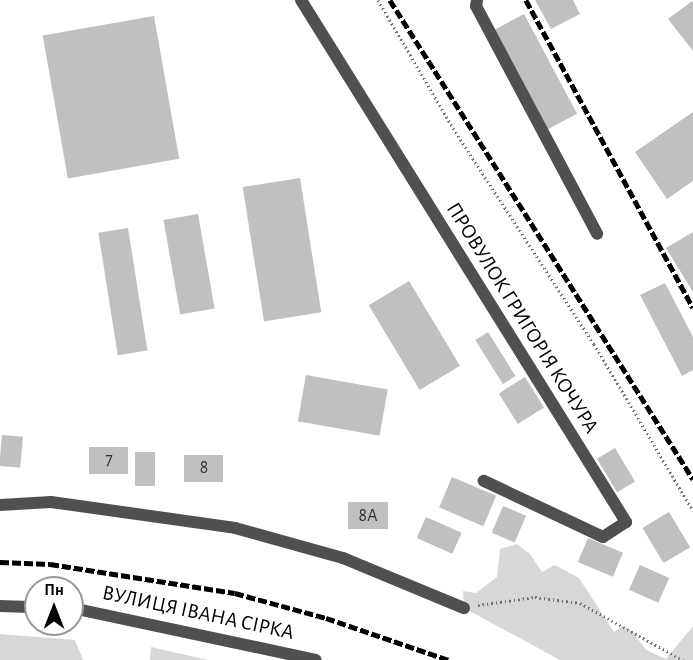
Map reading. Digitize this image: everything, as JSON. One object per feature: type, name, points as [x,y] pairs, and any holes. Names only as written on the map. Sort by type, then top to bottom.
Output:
[{"type":"street","name":"ПРОВУЛОК ГРИГОРІЯ КОЧУРА","points":[[301,0],[626,522],[603,537],[484,481]]},
{"type":"street","points":[[477,0],[476,6],[597,234]]},
{"type":"street","points":[[0,505],[51,502],[234,528],[343,558],[464,608]]},
{"type":"street","points":[[0,606],[24,607]]},
{"type":"street","name":"ВУЛИЦЯ ІВАНА СІРКА","points":[[84,610],[291,651],[316,660]]},
{"type":"path","points":[[378,0],[453,128],[594,344],[693,511]]},
{"type":"path","points":[[464,608],[535,597],[580,603],[683,660]]},
{"type":"shaded area","points":[[517,544],[530,554],[542,572],[555,565],[579,578],[614,632],[623,626],[632,631],[646,650],[666,659],[693,626],[693,660],[560,660],[464,608],[463,591],[476,593],[497,577],[500,549]]},
{"type":"shaded area","points":[[0,634],[75,640],[83,660],[0,660]]},
{"type":"shaded area","points":[[151,647],[208,660],[150,660]]},
{"type":"building","points":[[535,0],[573,0],[580,14],[551,29]]},
{"type":"building","points":[[692,1],[693,3],[693,51],[668,19]]},
{"type":"building","points":[[524,14],[577,114],[548,129],[495,29]]},
{"type":"building","points":[[154,16],[179,159],[68,178],[43,36]]},
{"type":"building","points":[[693,112],[693,181],[667,199],[635,152]]},
{"type":"building","points":[[300,178],[321,312],[264,321],[243,187]]},
{"type":"building","points":[[198,214],[215,309],[180,315],[164,220]]},
{"type":"building","points":[[128,228],[147,350],[118,355],[98,233]]},
{"type":"building","points":[[693,232],[693,292],[666,248]]},
{"type":"building","points":[[409,281],[460,366],[420,390],[369,305]]},
{"type":"building","points":[[665,283],[693,337],[693,370],[682,376],[640,295]]},
{"type":"building","points":[[488,332],[516,376],[503,384],[475,340]]},
{"type":"building","points":[[306,375],[388,389],[380,436],[298,421]]},
{"type":"building","points":[[525,377],[544,408],[518,424],[499,393]]},
{"type":"building","points":[[2,435],[23,437],[20,468],[0,466]]},
{"type":"building","points":[[89,447],[128,447],[128,474],[89,474]]},
{"type":"building","points":[[615,448],[635,481],[617,492],[597,459]]},
{"type":"building","points":[[135,452],[155,452],[155,486],[135,486]]},
{"type":"building","points":[[184,455],[223,455],[223,482],[184,482]]},
{"type":"building","points":[[452,477],[496,496],[483,526],[439,507]]},
{"type":"building","points":[[348,502],[388,502],[388,529],[348,529]]},
{"type":"building","points":[[503,506],[526,516],[515,542],[492,533]]},
{"type":"building","points":[[669,512],[690,547],[664,563],[642,528]]},
{"type":"building","points":[[426,517],[462,533],[452,554],[417,538]]},
{"type":"building","points":[[588,538],[623,553],[613,577],[578,562]]},
{"type":"building","points":[[640,565],[669,578],[658,603],[629,590]]},
{"type":"railway","points":[[390,0],[693,479]]},
{"type":"railway","points":[[526,0],[693,308]]},
{"type":"railway","points":[[0,562],[50,564],[235,593],[326,618],[449,660]]}]
